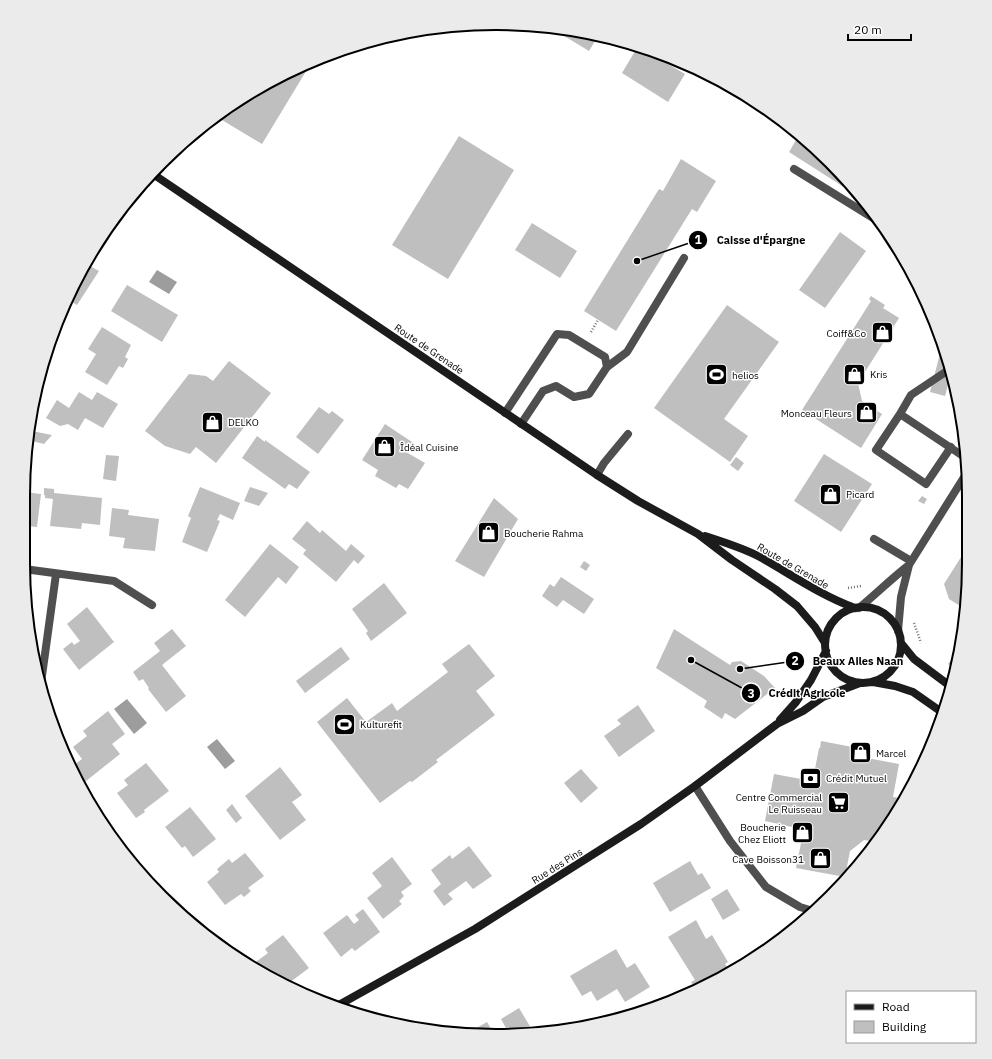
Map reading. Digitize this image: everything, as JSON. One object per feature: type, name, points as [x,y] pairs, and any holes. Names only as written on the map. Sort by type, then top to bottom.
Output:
[{"type":"main road","name":"Route de Grenade","points":[[157,177],[597,475],[638,501],[698,534],[797,606],[815,627],[825,647]]},
{"type":"main road","name":"Route de Grenade","points":[[698,534],[742,549],[759,557],[835,601],[857,608]]},
{"type":"main road","points":[[872,682],[888,674],[893,668],[898,660],[901,643],[898,632],[892,621],[882,613],[875,609],[857,608],[844,613],[834,621],[828,631],[825,647],[832,667],[844,678],[860,683],[872,682],[895,686],[913,692],[938,710]]},
{"type":"main road","points":[[901,643],[914,659],[946,683]]},
{"type":"main road","name":"Rue des Pins","points":[[777,724],[796,702],[811,680],[825,647]]},
{"type":"main road","name":"Rue des Pins","points":[[343,1003],[475,929],[641,824],[695,786],[777,724],[803,711],[823,697],[860,683]]},
{"type":"street","points":[[794,169],[868,215]]},
{"type":"street","points":[[521,424],[543,391],[556,386],[574,397],[589,394],[607,367],[627,352],[684,258]]},
{"type":"street","points":[[505,413],[557,334],[569,335],[605,358],[607,367]]},
{"type":"street","points":[[945,372],[911,395],[876,450],[926,484],[950,447]]},
{"type":"street","points":[[900,414],[960,454]]},
{"type":"street","points":[[597,475],[604,463],[628,434]]},
{"type":"street","points":[[898,632],[901,597],[910,563],[962,481]]},
{"type":"street","points":[[874,539],[910,563]]},
{"type":"street","points":[[857,608],[884,587],[890,579],[910,563]]},
{"type":"street","points":[[30,570],[114,581],[152,605]]},
{"type":"street","points":[[43,670],[56,574]]},
{"type":"street","points":[[796,702],[803,711]]},
{"type":"street","points":[[695,786],[730,841],[766,887],[800,907],[807,909]]},
{"type":"path","points":[[913,619],[922,645]]},
{"type":"shaded area","points":[[157,270],[177,282],[169,294],[149,282]]},
{"type":"shaded area","points":[[127,699],[147,723],[134,734],[114,709]]},
{"type":"shaded area","points":[[217,739],[235,761],[225,769],[207,747]]},
{"type":"building","points":[[562,35],[595,41],[589,51]]},
{"type":"building","points":[[635,52],[664,61],[685,74],[668,102],[622,73]]},
{"type":"building","points":[[307,70],[262,144],[221,120],[263,92]]},
{"type":"building","points":[[459,136],[514,170],[448,279],[392,245]]},
{"type":"building","points":[[796,140],[826,166],[845,188],[789,152]]},
{"type":"building","points":[[681,159],[716,181],[697,212],[692,209],[616,331],[584,311],[659,189],[663,191]]},
{"type":"building","points":[[532,223],[577,251],[560,278],[515,250]]},
{"type":"building","points":[[840,232],[866,251],[825,308],[799,290]]},
{"type":"building","points":[[90,266],[99,271],[77,305],[72,302]]},
{"type":"building","points":[[127,285],[178,315],[162,342],[111,311]]},
{"type":"building","points":[[871,296],[885,305],[883,308],[899,318],[858,383],[862,401],[882,414],[861,448],[802,410],[871,301],[869,299]]},
{"type":"building","name":"helios","points":[[727,305],[779,342],[724,419],[748,436],[730,462],[654,408]]},
{"type":"building","points":[[102,327],[131,345],[125,357],[128,359],[123,368],[119,366],[107,385],[85,372],[96,354],[88,349]]},
{"type":"building","points":[[940,355],[948,384],[945,396],[930,392]]},
{"type":"building","points":[[229,361],[271,393],[216,463],[196,447],[190,454],[165,446],[145,431],[189,374],[206,376],[213,381]]},
{"type":"building","points":[[79,392],[92,400],[97,392],[118,404],[103,428],[85,418],[78,430],[68,424],[60,426],[46,418],[57,400],[69,408]]},
{"type":"building","points":[[319,407],[329,414],[332,411],[344,420],[318,454],[296,437]]},
{"type":"building","points":[[385,424],[412,442],[406,452],[425,463],[408,489],[399,484],[396,488],[375,476],[378,470],[362,460]]},
{"type":"building","points":[[35,432],[52,435],[44,444],[33,441]]},
{"type":"building","points":[[257,436],[310,472],[297,489],[289,484],[285,489],[242,458]]},
{"type":"building","name":"Picard","points":[[824,454],[872,484],[841,532],[794,501]]},
{"type":"building","points":[[106,455],[119,456],[116,481],[103,479]]},
{"type":"building","points":[[736,457],[744,463],[738,471],[730,465]]},
{"type":"building","points":[[200,487],[240,503],[233,520],[220,514],[217,520],[220,521],[207,552],[182,542],[191,518],[188,516]]},
{"type":"building","points":[[250,487],[268,493],[259,506],[244,501]]},
{"type":"building","points":[[44,488],[54,489],[54,493],[102,498],[100,525],[82,523],[81,529],[50,526],[53,499],[45,498]]},
{"type":"building","points":[[30,493],[41,494],[37,527],[30,526]]},
{"type":"building","points":[[922,496],[927,499],[924,504],[918,501]]},
{"type":"building","name":"Boucherie Rahma","points":[[494,498],[518,519],[484,577],[455,561]]},
{"type":"building","points":[[112,508],[129,510],[128,515],[159,519],[155,551],[123,548],[125,538],[109,536]]},
{"type":"building","points":[[307,521],[320,533],[322,530],[346,551],[351,544],[365,556],[358,564],[354,560],[336,582],[303,554],[306,550],[292,539]]},
{"type":"building","points":[[270,544],[299,567],[286,584],[278,577],[245,617],[225,600]]},
{"type":"building","points":[[962,556],[960,606],[949,599],[944,584]]},
{"type":"building","points":[[584,561],[590,565],[586,571],[580,567]]},
{"type":"building","points":[[561,577],[594,599],[584,614],[563,600],[557,607],[542,596],[550,584],[554,587]]},
{"type":"building","points":[[384,583],[407,613],[371,641],[366,633],[368,631],[352,609]]},
{"type":"building","points":[[87,607],[114,642],[79,670],[63,649],[72,642],[74,645],[80,641],[67,624]]},
{"type":"building","points":[[172,629],[186,646],[162,665],[186,696],[166,712],[148,689],[149,688],[143,679],[139,681],[133,672],[160,651],[154,643]]},
{"type":"building","points":[[674,629],[730,665],[732,662],[741,661],[764,676],[775,688],[735,719],[725,713],[722,719],[704,707],[707,701],[656,668]]},
{"type":"building","points":[[469,644],[495,676],[476,691],[495,715],[436,760],[438,762],[412,782],[410,781],[380,803],[317,722],[347,698],[366,722],[392,703],[397,711],[448,672],[442,664]]},
{"type":"building","points":[[341,647],[350,659],[305,693],[296,681]]},
{"type":"building","points":[[638,705],[655,731],[619,757],[604,736],[621,724],[617,720]]},
{"type":"building","points":[[108,711],[125,734],[112,744],[120,754],[85,782],[76,764],[82,759],[73,747],[87,736],[83,731]]},
{"type":"building","name":"Centre Commercial Le Ruisseau","points":[[821,741],[868,750],[867,758],[899,764],[893,797],[899,798],[870,841],[864,840],[850,851],[846,869],[841,876],[796,868],[801,843],[792,827],[765,821],[774,774],[801,779],[815,769]]},
{"type":"building","points":[[146,763],[169,791],[136,818],[117,793],[128,785],[124,780]]},
{"type":"building","points":[[280,767],[302,795],[292,802],[306,820],[280,840],[245,796]]},
{"type":"building","points":[[581,769],[598,788],[581,803],[564,783]]},
{"type":"building","points":[[232,804],[242,818],[236,823],[226,810]]},
{"type":"building","points":[[190,807],[216,839],[193,857],[185,846],[182,848],[165,827]]},
{"type":"building","points":[[469,846],[492,876],[473,889],[466,881],[448,894],[453,899],[444,906],[433,891],[441,884],[431,870],[450,855],[452,859]]},
{"type":"building","points":[[245,853],[264,876],[248,888],[251,891],[244,897],[241,894],[225,905],[207,882],[219,872],[217,869],[229,859],[232,863]]},
{"type":"building","points":[[392,857],[412,884],[401,892],[404,896],[399,901],[402,904],[383,919],[367,898],[382,886],[372,873]]},
{"type":"building","points":[[690,861],[698,875],[702,873],[711,888],[670,912],[653,883]]},
{"type":"building","points":[[727,889],[740,910],[723,920],[711,899]]},
{"type":"building","points":[[363,909],[380,932],[355,951],[352,948],[341,957],[323,933],[347,915],[354,924],[359,920],[355,915]]},
{"type":"building","points":[[696,920],[706,939],[712,935],[728,962],[725,964],[728,968],[693,985],[691,982],[695,980],[668,937]]},
{"type":"building","points":[[283,935],[309,968],[291,981],[256,962],[268,953],[265,949]]},
{"type":"building","points":[[616,949],[627,968],[635,963],[650,987],[625,1002],[617,989],[597,1001],[591,991],[582,996],[570,976]]},
{"type":"building","points":[[519,1008],[531,1028],[506,1029],[501,1019]]},
{"type":"building","points":[[487,1022],[491,1029],[476,1028]]},
{"type":"place","name":"Caisse d'Épargne","points":[[637,261]]},
{"type":"place","name":"Coiff&Co","points":[[882,333]]},
{"type":"place","name":"Kris","points":[[854,374]]},
{"type":"place","name":"helios","points":[[717,375]]},
{"type":"place","name":"Monceau Fleurs","points":[[867,413]]},
{"type":"place","name":"DELKO","points":[[212,422]]},
{"type":"place","name":"Îdéal Cuisine","points":[[385,447]]},
{"type":"place","name":"Picard","points":[[830,494]]},
{"type":"place","name":"Boucherie Rahma","points":[[489,533]]},
{"type":"place","name":"Crédit Agricole","points":[[691,660]]},
{"type":"place","name":"Beaux Ailes Naan","points":[[740,669]]},
{"type":"place","name":"Kulturefit","points":[[344,724]]},
{"type":"place","name":"Marcel","points":[[861,753]]},
{"type":"place","name":"Crédit Mutuel","points":[[811,778]]},
{"type":"place","name":"Centre Commercial Le Ruisseau","points":[[838,803]]},
{"type":"place","name":"Boucherie Chez Eliott","points":[[802,833]]},
{"type":"place","name":"Cave Boisson31","points":[[820,859]]}]
